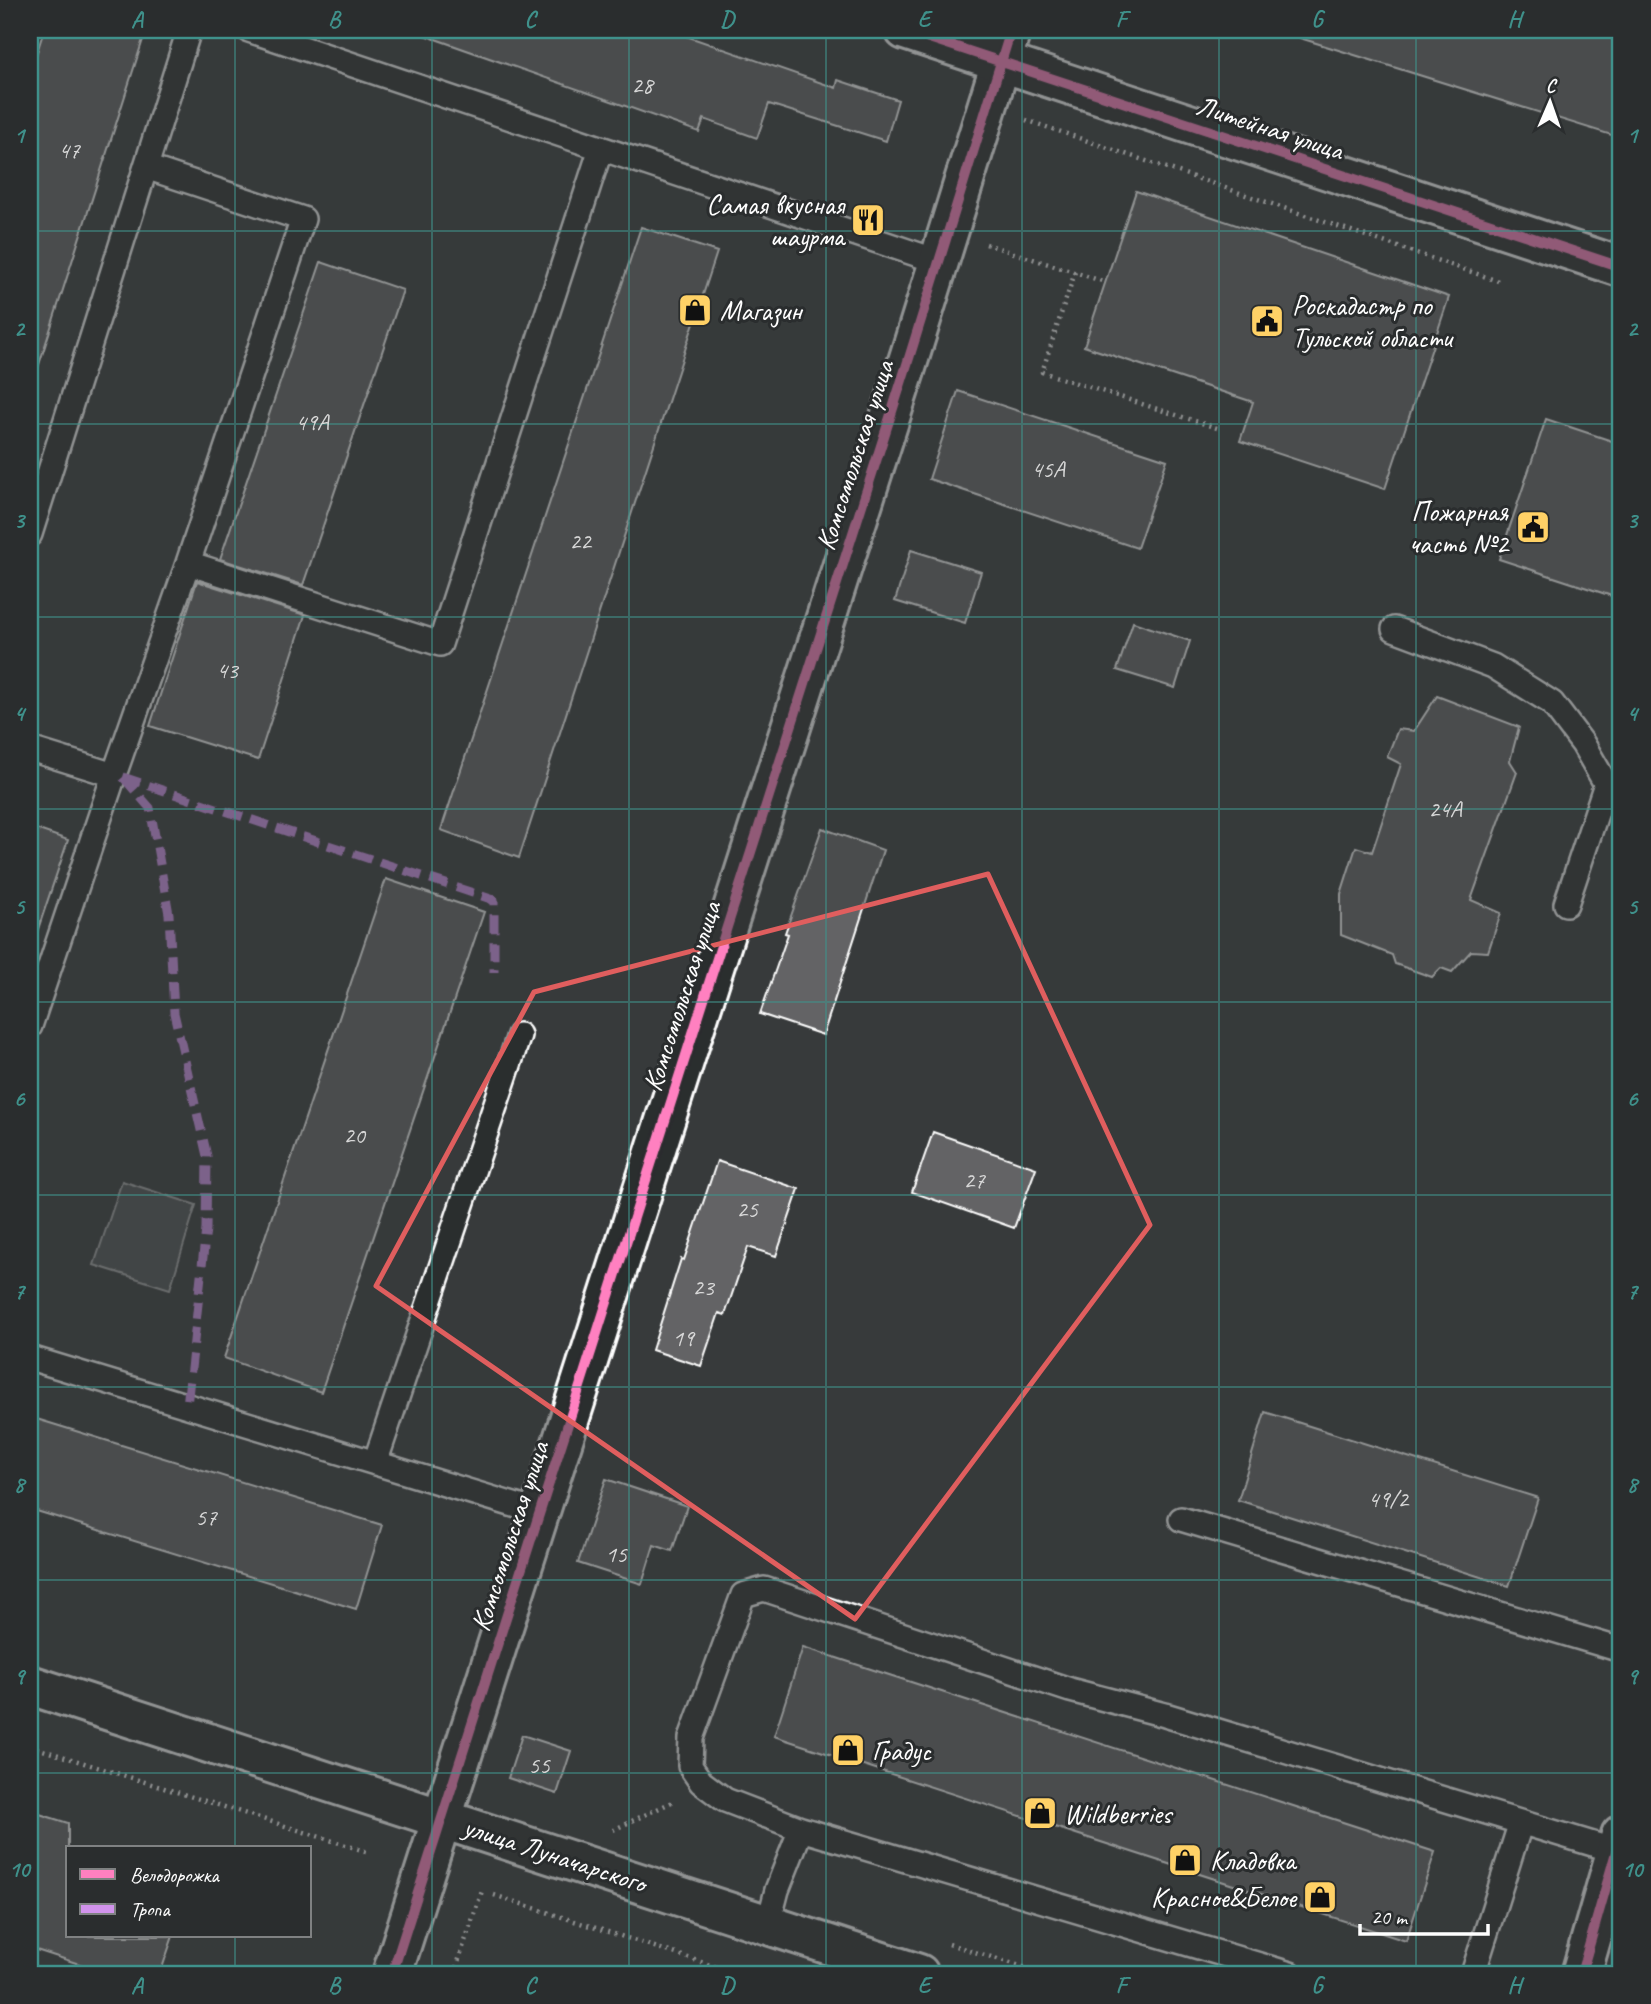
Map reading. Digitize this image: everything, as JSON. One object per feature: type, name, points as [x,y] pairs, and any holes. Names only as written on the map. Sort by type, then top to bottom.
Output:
[{"type":"street","name":"Литейная улица","points":[[905,30],[1005,46],[1621,267]]},
{"type":"street","name":"Комсомольская улица","points":[[392,1974],[910,355],[1005,46]]},
{"type":"street","name":"улица Луначарского","points":[[30,1685],[919,1974]]},
{"type":"street","points":[[1581,1974],[1619,1843]]},
{"type":"lane","points":[[30,534],[189,30]]},
{"type":"lane","points":[[249,30],[937,261]]},
{"type":"lane","points":[[188,563],[440,644],[601,148]]},
{"type":"lane","points":[[30,1026],[303,219],[146,167]]},
{"type":"lane","points":[[1394,629],[1493,666],[1552,703],[1583,744],[1606,784],[1566,904]]},
{"type":"lane","points":[[30,749],[114,775]]},
{"type":"lane","points":[[375,1464],[519,1035]]},
{"type":"lane","points":[[30,1357],[540,1513]]},
{"type":"lane","points":[[1181,1519],[1621,1650]]},
{"type":"lane","points":[[1290,1974],[801,1829],[725,1800],[701,1782],[690,1766],[691,1738],[743,1595],[764,1589],[1070,1690],[1165,1715],[1521,1822],[1619,1843]]},
{"type":"lane","points":[[1473,1974],[1521,1822]]},
{"type":"lane","points":[[768,1924],[776,1890],[801,1829]]},
{"type":"path","points":[[986,108],[1498,281]]},
{"type":"path","points":[[975,240],[1105,282]]},
{"type":"path","points":[[1075,272],[1042,372],[1217,428]]},
{"type":"path","points":[[30,1746],[368,1852]]},
{"type":"path","points":[[606,1833],[668,1805],[701,1782]]},
{"type":"path","points":[[454,1974],[482,1891]]},
{"type":"path","points":[[494,1895],[738,1974]]},
{"type":"highlighted area","points":[[988,874],[1150,1225],[855,1619],[376,1286],[534,992]]},
{"type":"shaded area","points":[[122,1181],[196,1205],[170,1289],[94,1265]]},
{"type":"building","points":[[44,30],[146,30],[37,371],[30,370],[30,74]]},
{"type":"building","points":[[425,30],[669,30],[836,88],[838,80],[898,100],[886,141],[769,104],[757,138],[704,119],[699,132],[424,35]]},
{"type":"building","points":[[1301,30],[1621,30],[1621,138],[1300,38]]},
{"type":"building","name":"Роскадастр по Тульской области","points":[[1136,191],[1449,297],[1385,489],[1240,441],[1253,402],[1084,346]]},
{"type":"building","points":[[641,227],[717,252],[519,858],[441,830]]},
{"type":"building","points":[[321,262],[403,290],[303,585],[220,559]]},
{"type":"building","points":[[958,391],[1167,460],[1137,548],[929,479]]},
{"type":"building","points":[[1546,419],[1621,444],[1621,599],[1499,559]]},
{"type":"building","points":[[911,550],[981,572],[965,623],[895,601]]},
{"type":"building","points":[[197,581],[305,615],[258,760],[150,726]]},
{"type":"building","points":[[1133,622],[1190,641],[1175,688],[1117,670]]},
{"type":"building","points":[[1437,696],[1519,727],[1510,761],[1517,772],[1471,900],[1501,913],[1488,952],[1471,951],[1452,972],[1441,968],[1432,977],[1395,964],[1392,955],[1341,935],[1341,894],[1356,847],[1372,852],[1401,764],[1387,757],[1398,729],[1414,731]]},
{"type":"building","points":[[30,827],[68,840],[36,935],[30,934]]},
{"type":"building","points":[[822,828],[883,850],[823,1035],[760,1014]]},
{"type":"building","points":[[386,879],[484,912],[321,1392],[224,1358]]},
{"type":"building","points":[[933,1132],[1036,1168],[1014,1228],[912,1192]]},
{"type":"building","points":[[717,1161],[799,1189],[776,1256],[748,1247],[725,1315],[719,1313],[701,1366],[652,1350],[681,1259],[684,1260]]},
{"type":"building","points":[[1265,1412],[1538,1498],[1509,1586],[1238,1500]]},
{"type":"building","points":[[30,1417],[382,1525],[356,1609],[30,1509]]},
{"type":"building","points":[[606,1479],[687,1506],[672,1551],[654,1545],[642,1584],[578,1563]]},
{"type":"building","points":[[803,1647],[1435,1852],[1406,1941],[774,1736]]},
{"type":"building","points":[[522,1735],[571,1751],[557,1794],[508,1778]]},
{"type":"building","points":[[30,1811],[68,1823],[66,1938],[172,1938],[160,1974],[110,1974],[30,1948]]},
{"type":"marked path","points":[[123,777],[150,808],[169,914],[174,1013],[207,1156],[206,1229],[187,1406]]},
{"type":"marked path","points":[[123,777],[494,900],[494,972]]},
{"type":"cycle path","points":[[905,30],[1621,267]]},
{"type":"cycle path","points":[[392,1974],[910,355],[1011,30]]},
{"type":"cycle path","points":[[1581,1974],[1621,1835]]},
{"type":"place","name":"Самая вкусная шаурма","points":[[868,220]]},
{"type":"place","name":"Магазин","points":[[695,310]]},
{"type":"place","name":"Роскадастр по Тульской области","points":[[1267,321]]},
{"type":"place","name":"Пожарная часть №2","points":[[1533,527]]},
{"type":"place","name":"Градус","points":[[848,1750]]},
{"type":"place","name":"Wildberries","points":[[1040,1813]]},
{"type":"place","name":"Кладовка","points":[[1185,1860]]},
{"type":"place","name":"Красное&Белое","points":[[1320,1897]]}]
